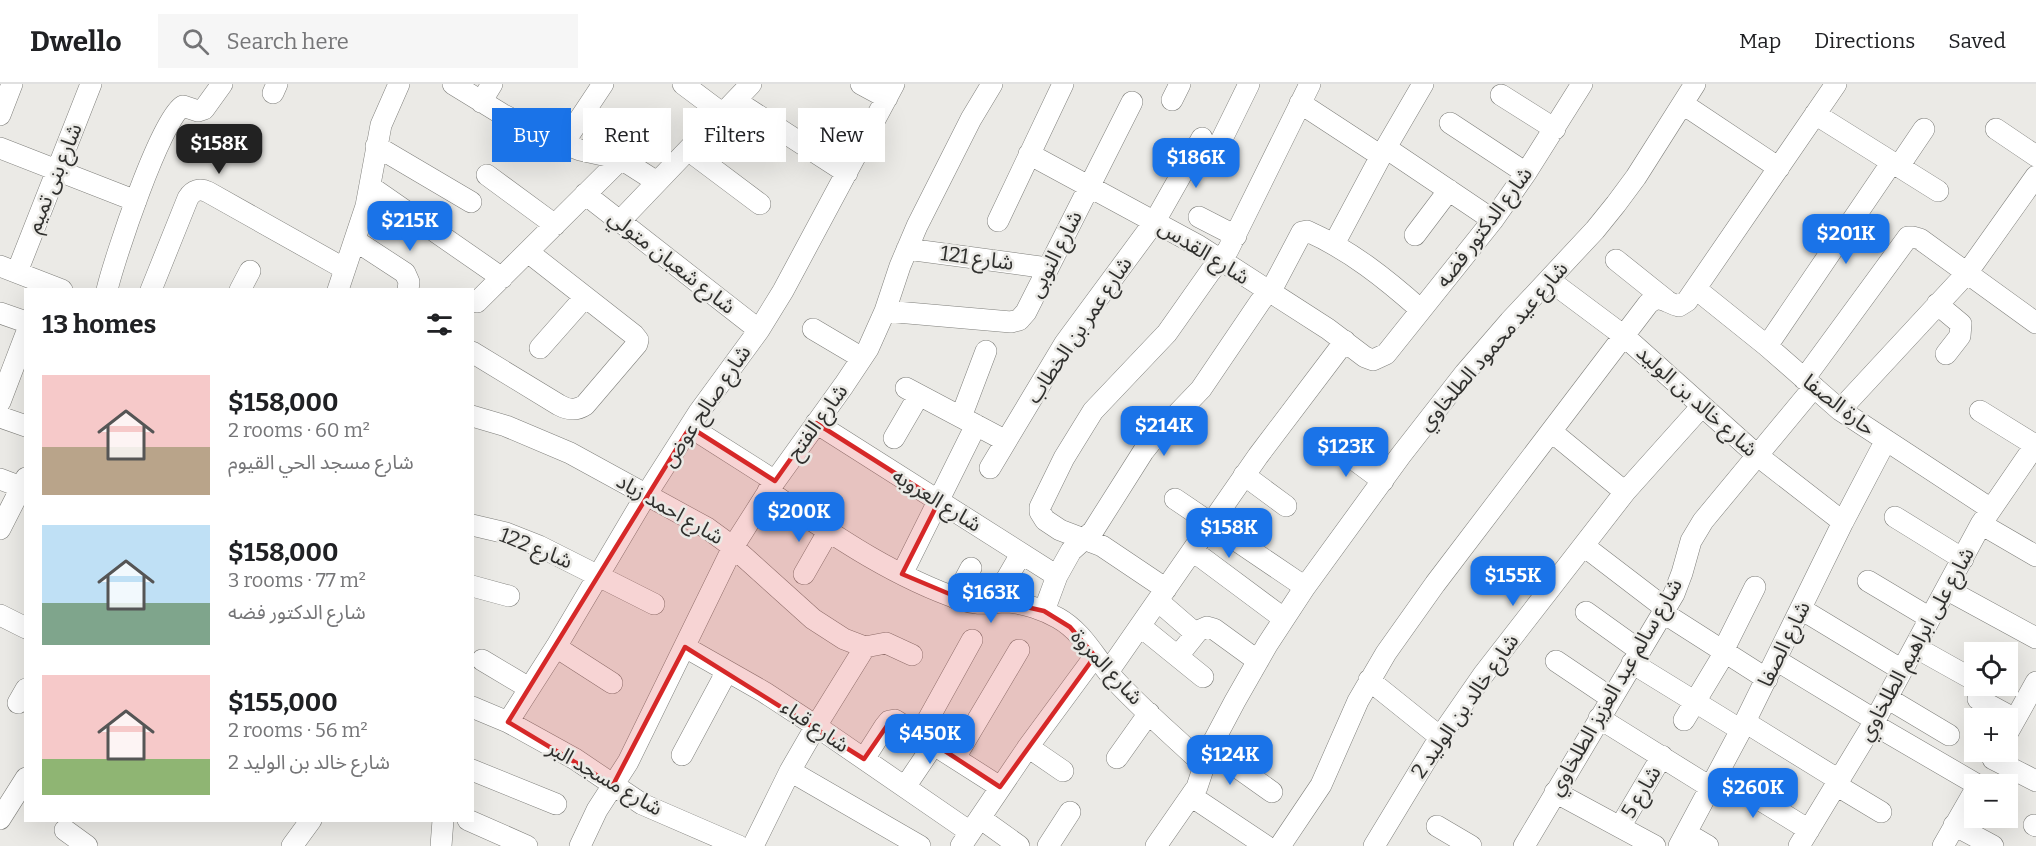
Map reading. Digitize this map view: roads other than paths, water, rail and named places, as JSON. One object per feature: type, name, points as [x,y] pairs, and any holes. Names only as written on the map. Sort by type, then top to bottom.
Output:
[{"type":"street","points":[[0,115],[12,84]]},
{"type":"street","name":"شارع بنى تميم","points":[[8,269],[56,170],[91,84]]},
{"type":"street","points":[[108,288],[136,201],[153,158],[178,110],[186,105],[198,111],[204,109],[222,84]]},
{"type":"street","points":[[339,288],[356,241],[371,187],[381,125],[399,84]]},
{"type":"street","points":[[453,84],[486,93],[509,108]]},
{"type":"street","points":[[571,132],[603,84]]},
{"type":"street","points":[[683,84],[729,108],[751,84]]},
{"type":"street","points":[[861,84],[890,91]]},
{"type":"street","name":"شارع الفتح","points":[[587,844],[597,810],[628,762],[733,547],[772,486],[862,358],[885,311],[907,249],[971,119],[992,84]]},
{"type":"street","points":[[998,221],[1063,84]]},
{"type":"street","name":"شارع عمر بن الخطاب","points":[[990,468],[1065,343],[1155,221],[1249,84]]},
{"type":"street","points":[[1195,633],[1162,595],[1108,550],[1096,543],[1060,530],[1045,520],[1040,512],[1042,503],[1064,458],[1093,411],[1167,333],[1228,250],[1310,84]]},
{"type":"street","name":"شارع الدكتور فضه","points":[[1373,360],[1386,354],[1493,220],[1555,129],[1582,84]]},
{"type":"street","name":"شارع عيد محمود الطلخاوي","points":[[1156,846],[1191,796],[1208,757],[1283,618],[1465,373],[1595,230],[1623,195],[1695,84]]},
{"type":"street","points":[[1616,260],[1666,300],[1675,306],[1682,306],[1696,289],[1836,84]]},
{"type":"street","points":[[1334,244],[1421,85]]},
{"type":"street","name":"شارع صالح عوض","points":[[508,722],[556,647],[646,495],[690,427],[759,330],[795,272],[890,91]]},
{"type":"street","points":[[1501,95],[1555,129]]},
{"type":"street","name":"شارع النوبى","points":[[885,311],[1011,322],[1019,320],[1026,312],[1132,102]]},
{"type":"street","points":[[1300,103],[1449,190],[1493,220]]},
{"type":"street","points":[[1683,104],[1779,168]]},
{"type":"street","points":[[1815,114],[1938,191]]},
{"type":"street","points":[[1450,123],[1526,173]]},
{"type":"street","points":[[1767,346],[1896,164],[1924,129]]},
{"type":"street","points":[[1996,129],[2036,156]]},
{"type":"street","points":[[786,139],[847,173]]},
{"type":"street","points":[[376,147],[471,202]]},
{"type":"street","points":[[0,148],[136,201]]},
{"type":"street","name":"شارع القدس","points":[[1029,154],[1155,221],[1220,259],[1345,341],[1365,357],[1373,360]]},
{"type":"street","points":[[620,221],[683,155]]},
{"type":"street","points":[[477,302],[618,162]]},
{"type":"street","points":[[626,162],[657,182]]},
{"type":"street","points":[[704,162],[760,204]]},
{"type":"street","points":[[487,176],[555,225]]},
{"type":"street","points":[[1840,410],[1967,273],[2036,176]]},
{"type":"street","points":[[371,187],[502,278]]},
{"type":"street","points":[[153,288],[188,198],[193,192],[201,190],[345,269]]},
{"type":"street","points":[[1415,235],[1449,190]]},
{"type":"street","name":"شارع شعبان متولي","points":[[585,194],[759,330]]},
{"type":"street","points":[[1199,217],[1236,236]]},
{"type":"street","points":[[1044,611],[1071,551],[1097,526],[1143,452],[1155,437],[1201,389],[1275,283],[1302,232],[1307,231],[1334,244],[1369,267],[1421,310]]},
{"type":"street","name":"شارع سالم عبد العزيز الطلخاوي","points":[[1529,844],[1555,792],[1674,594],[1691,541],[1703,521],[1758,456],[1908,237],[1920,239],[1967,273]]},
{"type":"street","points":[[356,241],[405,273],[409,282],[408,288]]},
{"type":"street","name":"شارع 121","points":[[907,249],[1048,268]]},
{"type":"street","points":[[474,353],[570,410],[581,408],[636,346],[638,340],[636,337],[528,252]]},
{"type":"street","points":[[8,269],[50,287]]},
{"type":"street","points":[[241,288],[250,271]]},
{"type":"street","points":[[1967,273],[2036,322]]},
{"type":"street","name":"شارع خالد بن الوليد","points":[[1549,280],[1624,336],[1758,456],[1843,522]]},
{"type":"street","name":"حارة الصفا","points":[[1696,289],[1767,346],[1840,410],[1886,440],[2036,556]]},
{"type":"street","points":[[540,348],[585,297]]},
{"type":"street","points":[[1280,846],[1321,784],[1369,680],[1435,584],[1648,304],[1656,299],[1666,300]]},
{"type":"street","points":[[1937,304],[1961,324],[1960,336],[1946,354]]},
{"type":"street","points":[[0,313],[24,321]]},
{"type":"street","points":[[813,329],[862,358]]},
{"type":"street","points":[[0,402],[24,339]]},
{"type":"street","points":[[970,832],[1028,747],[1102,664],[1140,626],[1244,476],[1345,341]]},
{"type":"street","points":[[902,574],[939,501],[968,421],[986,351]]},
{"type":"street","points":[[894,438],[913,392],[1006,441]]},
{"type":"street","name":"شارع خالد بن الوليد 2","points":[[1374,846],[1440,737],[1483,675],[1625,492],[1702,406]]},
{"type":"street","points":[[1980,411],[2036,444]]},
{"type":"street","points":[[0,417],[24,425]]},
{"type":"street","name":"شارع احمد زياد","points":[[474,417],[539,438],[707,528],[733,547],[813,619],[844,639],[865,647],[886,643],[912,655]]},
{"type":"street","name":"شارع العروبه","points":[[816,423],[1058,576]]},
{"type":"street","name":"شارع المروة","points":[[690,427],[772,486],[828,532],[860,552],[955,598],[982,605],[1009,603],[1044,611],[1070,627],[1149,713],[1208,757],[1272,792]]},
{"type":"street","points":[[1552,432],[1625,492]]},
{"type":"street","name":"شارع الصفا","points":[[1682,839],[1743,726],[1886,440]]},
{"type":"street","points":[[1333,444],[1383,481]]},
{"type":"street","name":"شارع على ابراهيم الطلخاوي","points":[[1804,841],[1874,722],[1986,516],[2036,444]]},
{"type":"street","points":[[1244,476],[1286,506]]},
{"type":"street","points":[[0,479],[23,482],[0,529]]},
{"type":"street","points":[[1175,499],[1305,587]]},
{"type":"street","points":[[1895,517],[1963,559]]},
{"type":"street","name":"شارع 122","points":[[474,525],[506,533],[538,546],[654,604]]},
{"type":"street","points":[[804,574],[828,532]]},
{"type":"street","points":[[1584,546],[1664,610],[1724,651],[1771,670],[1874,722],[1964,776]]},
{"type":"street","points":[[1193,550],[1283,618]]},
{"type":"street","points":[[992,604],[1022,554]]},
{"type":"street","points":[[955,598],[971,568]]},
{"type":"street","points":[[1868,581],[1930,618]]},
{"type":"street","points":[[474,587],[509,596]]},
{"type":"street","points":[[1684,720],[1724,651],[1755,587]]},
{"type":"street","points":[[1947,589],[2036,638]]},
{"type":"street","points":[[1801,609],[1902,670]]},
{"type":"street","points":[[1586,612],[1636,657],[1695,702],[1743,726],[1881,812]]},
{"type":"street","points":[[2,620],[24,627]]},
{"type":"street","points":[[1140,626],[1203,677]]},
{"type":"street","points":[[1178,656],[1200,628],[1211,627],[1258,661]]},
{"type":"street","points":[[904,787],[972,640]]},
{"type":"street","points":[[1915,646],[1964,681]]},
{"type":"street","points":[[556,647],[612,683]]},
{"type":"street","name":"شارع قباء","points":[[685,647],[816,726],[970,832],[1019,846]]},
{"type":"street","points":[[753,846],[790,771],[865,647]]},
{"type":"street","points":[[955,758],[1019,650]]},
{"type":"street","points":[[482,660],[530,688]]},
{"type":"street","points":[[1556,661],[1611,698]]},
{"type":"street","points":[[682,755],[727,671]]},
{"type":"street","points":[[1369,680],[1440,737]]},
{"type":"street","points":[[1985,696],[2020,719],[2036,682]]},
{"type":"street","points":[[1887,698],[1949,735]]},
{"type":"street","name":"شارع مسجد البر","points":[[474,708],[508,722],[585,765],[642,804],[739,846]]},
{"type":"street","points":[[1117,758],[1149,713]]},
{"type":"street","points":[[1599,718],[1662,756],[1714,781],[1804,841]]},
{"type":"street","points":[[864,759],[885,726],[892,720],[898,721],[1000,787]]},
{"type":"street","points":[[1028,747],[1064,771]]},
{"type":"street","name":"شارع 5","points":[[1620,827],[1662,756]]},
{"type":"street","points":[[2006,762],[2036,781]]},
{"type":"street","points":[[474,771],[556,804]]},
{"type":"street","points":[[790,771],[920,846]]},
{"type":"street","points":[[0,819],[24,781]]},
{"type":"street","points":[[1555,792],[1655,846]]},
{"type":"street","points":[[1191,796],[1266,846]]},
{"type":"street","points":[[1943,846],[1964,808]]},
{"type":"street","points":[[1048,846],[1070,812]]},
{"type":"street","points":[[292,846],[310,822]]},
{"type":"street","points":[[441,846],[443,822]]},
{"type":"street","points":[[473,822],[527,846]]},
{"type":"street","points":[[1954,825],[1993,846]]},
{"type":"street","points":[[65,830],[87,846]]},
{"type":"street","points":[[1444,836],[1471,846]]},
{"type":"street","points":[[1682,839],[1708,846]]}]
